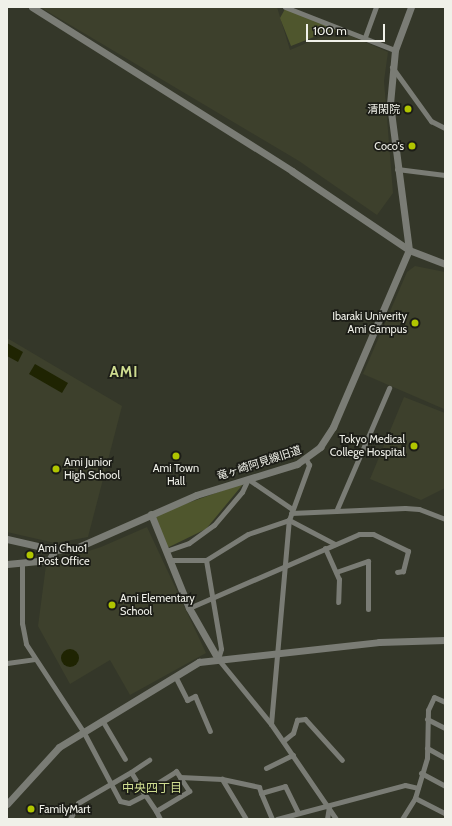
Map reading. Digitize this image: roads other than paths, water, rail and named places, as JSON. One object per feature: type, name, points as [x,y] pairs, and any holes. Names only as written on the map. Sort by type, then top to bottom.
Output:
[{"type":"street","points":[[32,7],[292,171],[409,250],[445,264]]},
{"type":"street","points":[[285,7],[395,50]]},
{"type":"street","points":[[365,37],[376,7]]},
{"type":"street","points":[[409,250],[397,169],[390,104],[392,67],[395,50],[411,7]]},
{"type":"street","points":[[392,67],[431,120],[445,128]]},
{"type":"street","points":[[397,169],[445,175]]},
{"type":"street","name":"竜ヶ崎阿見線旧道","points":[[7,540],[55,550],[76,548],[151,514],[306,459],[320,447],[333,427],[409,250]]},
{"type":"street","points":[[337,509],[389,388]]},
{"type":"street","points":[[271,724],[277,654],[288,564],[289,520],[309,465],[306,459]]},
{"type":"street","points":[[166,551],[189,543],[214,524],[242,492],[248,479],[292,511],[337,509],[419,509],[445,519]]},
{"type":"street","points":[[151,514],[189,608],[218,659],[271,724],[330,806],[336,819]]},
{"type":"street","points":[[169,560],[206,560],[248,534],[289,520],[335,544]]},
{"type":"street","points":[[189,608],[212,596],[359,534],[381,537],[408,551],[403,571],[397,572]]},
{"type":"street","points":[[325,548],[336,572],[338,602]]},
{"type":"street","points":[[7,564],[51,559],[55,550]]},
{"type":"street","points":[[206,560],[221,649],[218,659]]},
{"type":"street","points":[[336,572],[368,561],[368,609]]},
{"type":"street","points":[[22,563],[22,623],[26,644],[83,732],[109,782],[124,804],[144,794],[176,771],[189,791],[156,811]]},
{"type":"street","points":[[7,804],[48,757],[102,720],[199,662],[379,642],[445,640]]},
{"type":"street","points":[[7,662],[35,659]]},
{"type":"street","points":[[175,676],[187,700],[195,696],[210,731]]},
{"type":"street","points":[[402,819],[415,798],[418,788],[427,748],[427,719],[434,697],[445,702]]},
{"type":"street","points":[[283,741],[293,733],[297,720],[305,719],[342,760]]},
{"type":"street","points":[[427,719],[445,728]]},
{"type":"street","points":[[102,720],[125,759]]},
{"type":"street","points":[[427,748],[445,758]]},
{"type":"street","points":[[266,768],[293,755]]},
{"type":"street","points":[[70,819],[78,803],[109,782],[131,772],[149,760]]},
{"type":"street","points":[[131,772],[160,819]]},
{"type":"street","points":[[421,773],[445,786]]},
{"type":"street","points":[[180,777],[222,780],[259,787],[272,819]]},
{"type":"street","points":[[222,780],[246,819]]},
{"type":"street","points":[[277,819],[405,785],[418,788]]},
{"type":"street","points":[[261,793],[285,786],[298,813]]},
{"type":"street","points":[[415,798],[445,813]]},
{"type":"street","points":[[327,819],[330,806]]},
{"type":"place","name":"清閑院","points":[[408,109]]},
{"type":"place","name":"Coco's","points":[[412,146]]},
{"type":"place","name":"Ibaraki Univerity Ami Campus","points":[[415,323]]},
{"type":"place","name":"Tokyo Medical College Hospital","points":[[414,446]]},
{"type":"place","name":"Ami Town Hall","points":[[176,456]]},
{"type":"place","name":"Ami Junior High School","points":[[56,469]]},
{"type":"place","name":"Ami Chuo1 Post Office","points":[[30,555]]},
{"type":"place","name":"Ami Elementary School","points":[[112,605]]},
{"type":"place","name":"FamilyMart","points":[[31,809]]},
{"type":"district","name":"AMI","points":[[124,373]]},
{"type":"district","name":"中央四丁目","points":[[152,788]]}]
